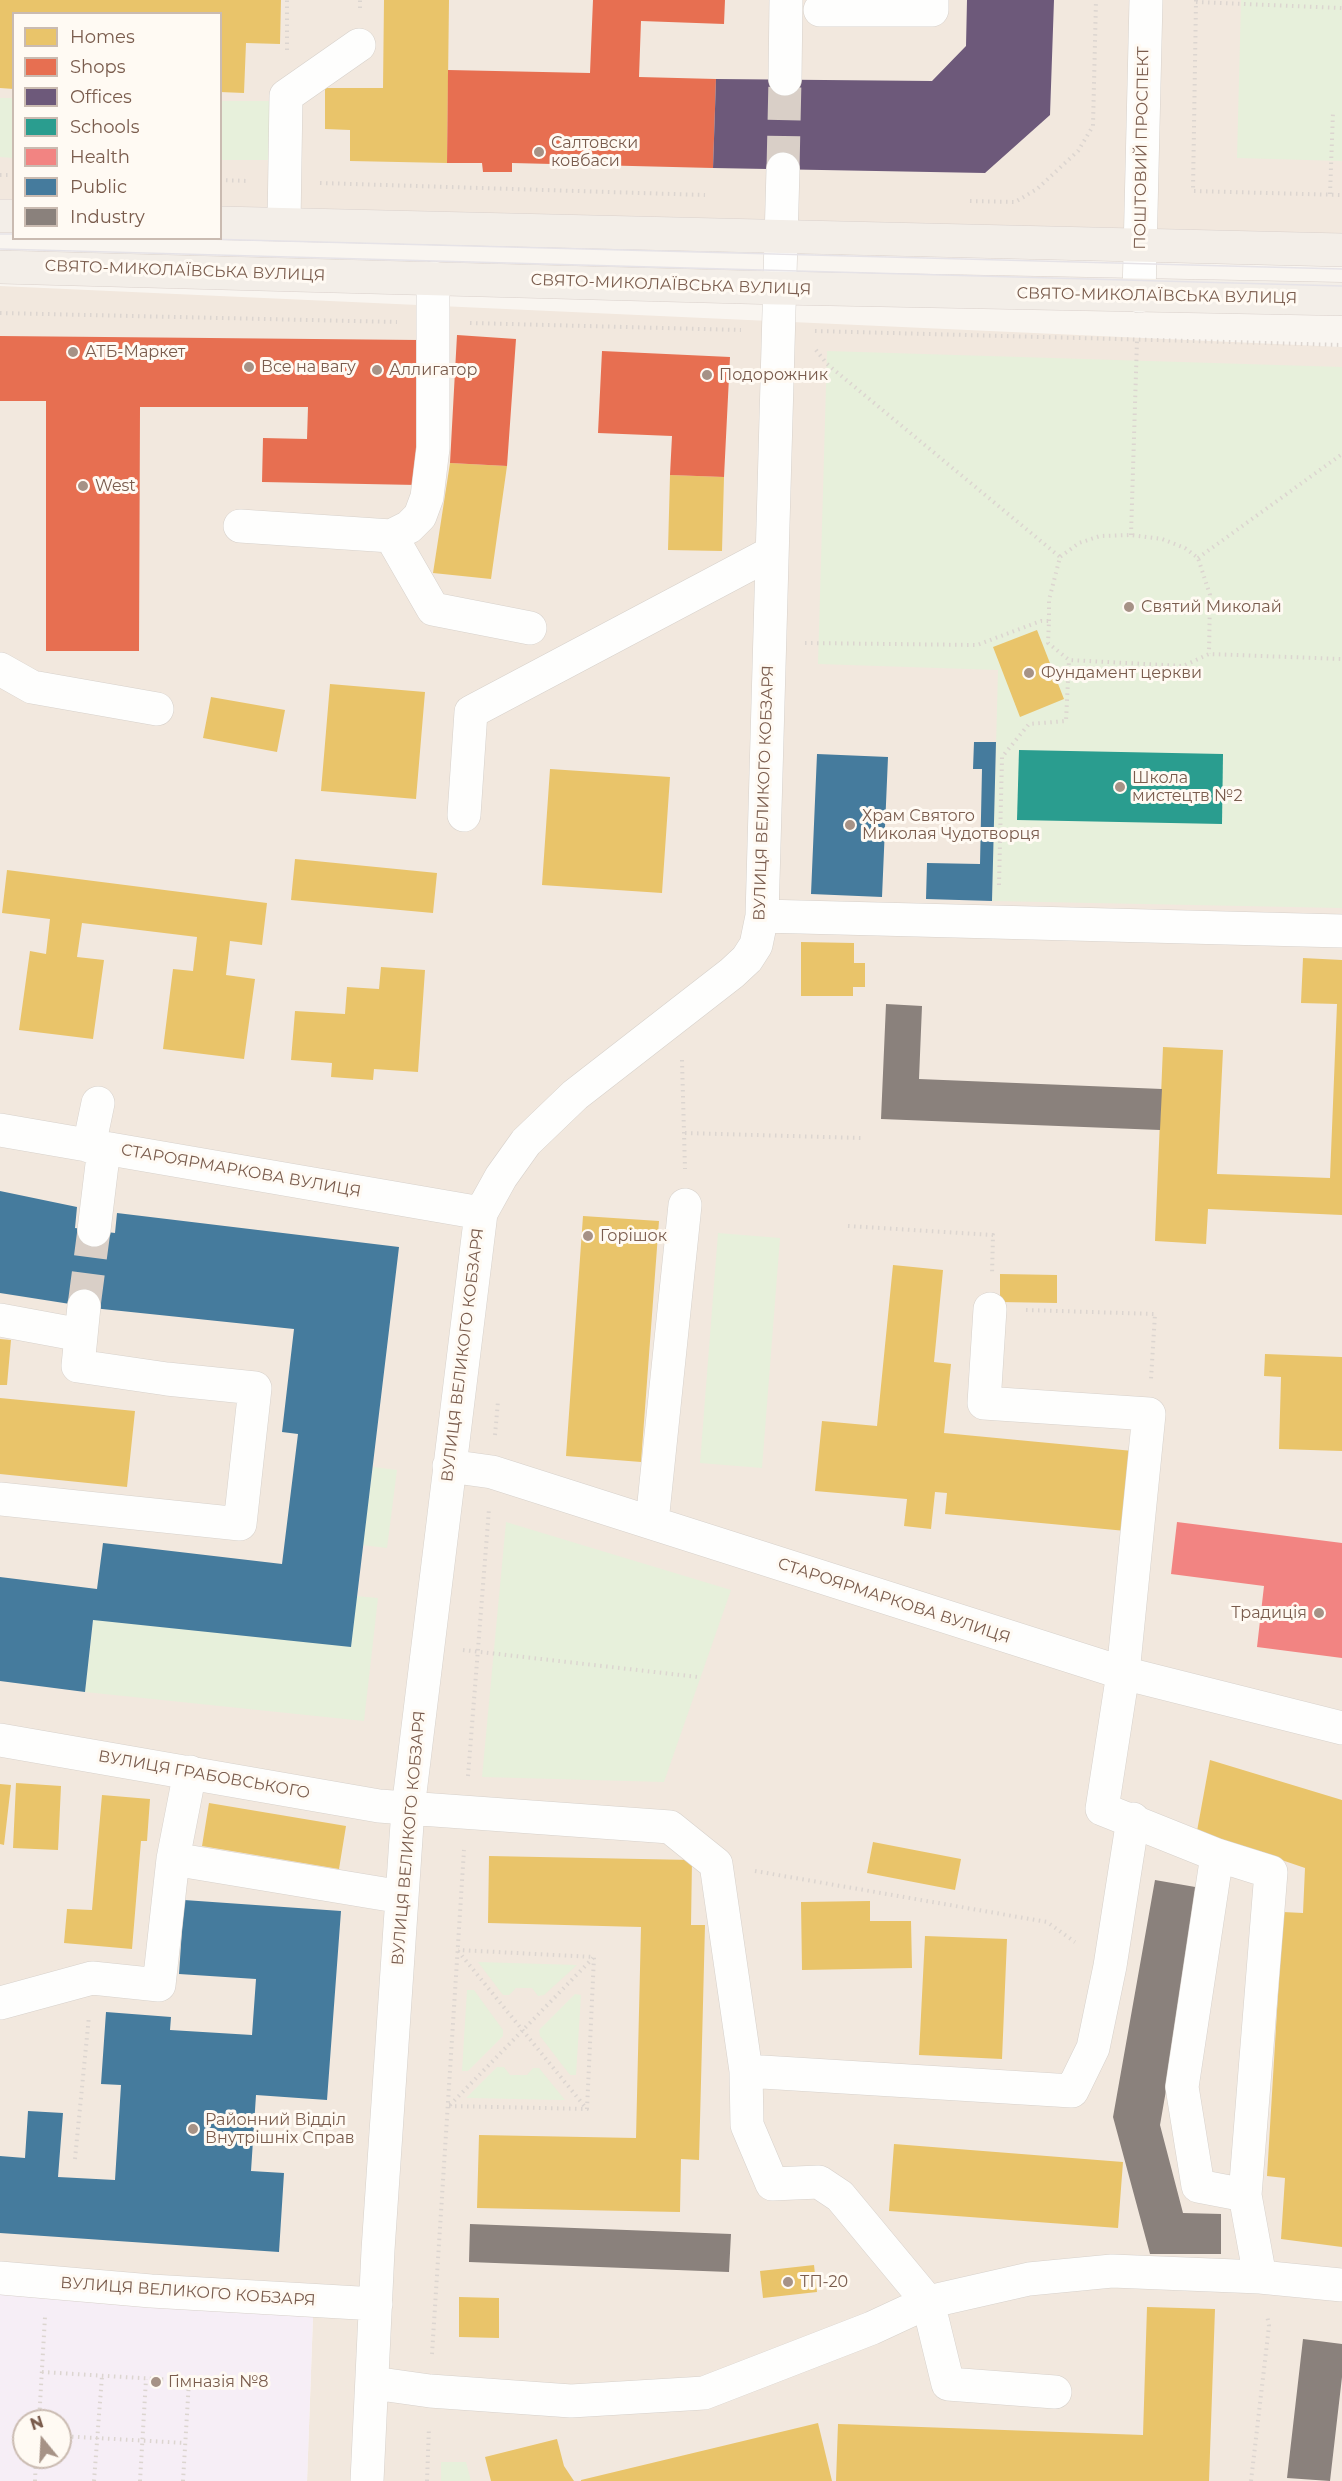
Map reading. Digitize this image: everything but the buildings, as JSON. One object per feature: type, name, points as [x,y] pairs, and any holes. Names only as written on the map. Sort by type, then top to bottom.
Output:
[{"type":"main road","points":[[222,223],[1140,243],[1342,250]]},
{"type":"main road","name":"СВЯТО-МИКОЛАЇВСЬКА ВУЛИЦЯ","points":[[0,267],[779,288],[1342,299]]},
{"type":"street","points":[[785,80],[786,0]]},
{"type":"street","points":[[820,10],[932,10],[932,0]]},
{"type":"street","name":"ПОШТОВИЙ ПРОСПЕКТ","points":[[1139,296],[1146,0]]},
{"type":"street","points":[[284,224],[286,96],[359,45]]},
{"type":"street","name":"ВУЛИЦЯ ВЕЛИКОГО КОБЗАРЯ","points":[[367,2481],[408,1809],[481,1213],[501,1177],[526,1142],[575,1095],[747,959],[756,945],[762,916],[771,553],[789,331],[779,288],[783,168]]},
{"type":"street","points":[[240,526],[390,536],[409,527],[420,516],[427,497],[433,448],[433,278]]},
{"type":"street","points":[[390,536],[433,609],[530,628]]},
{"type":"street","points":[[464,815],[471,712],[771,553]]},
{"type":"street","points":[[0,669],[32,687],[157,710]]},
{"type":"street","points":[[762,916],[1342,931]]},
{"type":"street","points":[[94,1230],[98,1103]]},
{"type":"street","name":"СТАРОЯРМАРКОВА ВУЛИЦЯ","points":[[0,1130],[481,1213]]},
{"type":"street","points":[[652,1521],[686,1205]]},
{"type":"street","points":[[990,1309],[984,1403],[1149,1414],[1123,1673],[1102,1809],[1133,1819],[1217,1856],[1271,1872],[1245,2195],[1260,2277]]},
{"type":"street","points":[[0,1320],[82,1321],[78,1365],[167,1379],[255,1388],[240,1524],[0,1499]]},
{"type":"street","name":"СТАРОЯРМАРКОВА ВУЛИЦЯ","points":[[449,1466],[492,1472],[652,1521],[1123,1673],[1342,1728]]},
{"type":"street","name":"ВУЛИЦЯ ГРАБОВСЬКОГО","points":[[0,1740],[379,1806],[670,1827],[716,1864]]},
{"type":"street","points":[[0,2003],[92,1977],[159,1985],[172,1859],[190,1772]]},
{"type":"street","points":[[746,2071],[1072,2091],[1092,2048],[1110,1966],[1133,1819]]},
{"type":"street","points":[[1217,1856],[1182,2087],[1198,2186],[1245,2195]]},
{"type":"street","points":[[172,1859],[402,1898]]},
{"type":"street","points":[[716,1864],[746,2071],[747,2125],[772,2184],[819,2182],[840,2196],[928,2302],[948,2384],[1055,2392]]},
{"type":"street","points":[[372,2383],[430,2391],[571,2401],[704,2393],[872,2328],[928,2302],[1029,2279],[1112,2271],[1260,2277],[1342,2285]]},
{"type":"street","name":"ВУЛИЦЯ ВЕЛИКОГО КОБЗАРЯ","points":[[0,2278],[151,2291],[376,2304]]},
{"type":"path","points":[[968,201],[1015,202],[1037,189],[1078,151],[1093,126],[1096,0]]},
{"type":"path","points":[[1342,8],[1196,1],[1193,191],[1342,195]]},
{"type":"path","points":[[1330,195],[1333,112]]},
{"type":"path","points":[[222,180],[708,195]]},
{"type":"path","points":[[0,313],[1342,345]]},
{"type":"path","points":[[789,331],[1060,557]]},
{"type":"path","points":[[1131,535],[1137,340]]},
{"type":"path","points":[[1198,558],[1342,454]]},
{"type":"path","points":[[1209,654],[1210,595],[1198,558],[1185,548],[1162,539],[1131,535],[1100,536],[1079,543],[1060,557],[1049,600],[1048,643],[1069,660],[1183,666],[1209,654],[1342,659]]},
{"type":"path","points":[[800,642],[977,645],[1041,621],[1049,621]]},
{"type":"path","points":[[999,922],[1002,757],[1029,724],[1066,721],[1069,660]]},
{"type":"path","points":[[673,1018],[681,1052],[686,1205]]},
{"type":"path","points":[[685,1133],[861,1138]]},
{"type":"path","points":[[848,1226],[993,1236],[990,1309],[1155,1314],[1149,1414]]},
{"type":"path","points":[[427,2481],[430,2391],[466,1814],[499,1392]]},
{"type":"path","points":[[427,1644],[477,1653],[698,1677]]},
{"type":"path","points":[[716,1864],[1047,1922],[1110,1966]]},
{"type":"path","points":[[458,1950],[594,1957]]},
{"type":"path","points":[[458,1950],[587,2109]]},
{"type":"path","points":[[449,2106],[594,1957]]},
{"type":"path","points":[[587,2109],[594,1957]]},
{"type":"path","points":[[75,2159],[92,1977]]},
{"type":"path","points":[[449,2106],[587,2109]]},
{"type":"path","points":[[1251,2481],[1269,2326],[1260,2277]]},
{"type":"path","points":[[40,2409],[46,2308]]},
{"type":"path","points":[[42,2372],[189,2381],[183,2481]]},
{"type":"path","points":[[94,2481],[102,2376]]},
{"type":"path","points":[[140,2481],[146,2379]]},
{"type":"path","points":[[72,2437],[185,2443]]},
{"type":"shaded area","points":[[0,0],[1342,0],[1342,250],[222,223],[222,12],[12,12],[12,218],[0,217]]},
{"type":"shaded area","points":[[0,286],[1342,347],[1342,2481],[307,2481],[313,2316],[0,2288]]},
{"type":"shaded area","name":"Гімназія №8","points":[[0,2288],[313,2316],[307,2481],[0,2481]]},
{"type":"green space","points":[[1241,0],[1342,0],[1342,161],[1237,158]]},
{"type":"green space","points":[[0,98],[12,98],[12,158],[0,157]]},
{"type":"green space","points":[[222,101],[274,101],[273,160],[222,160]]},
{"type":"green space","points":[[827,351],[1342,367],[1342,908],[992,901],[998,670],[818,664]]},
{"type":"green space","points":[[718,1233],[780,1238],[762,1468],[700,1463]]},
{"type":"green space","points":[[373,1467],[397,1470],[387,1548],[362,1545]]},
{"type":"green space","points":[[506,1522],[731,1590],[664,1782],[482,1777]]},
{"type":"green space","points":[[356,1596],[378,1598],[364,1721],[85,1692],[93,1620]]},
{"type":"green space","points":[[478,1962],[577,1965],[544,1995],[538,1996],[532,1988],[516,1988],[509,1995],[503,1995]]},
{"type":"green space","points":[[467,1990],[474,1990],[503,2030],[503,2036],[468,2071],[462,2071]]},
{"type":"green space","points":[[575,1994],[581,1995],[576,2075],[570,2075],[540,2036],[539,2030]]},
{"type":"green space","points":[[497,2067],[504,2067],[510,2075],[527,2075],[533,2068],[539,2068],[565,2100],[466,2098]]},
{"type":"green space","points":[[441,2462],[466,2462],[471,2481],[441,2481]]},
{"type":"tunnel","points":[[783,169],[785,79]]},
{"type":"tunnel","points":[[84,1306],[94,1230]]},
{"type":"tram line","points":[[0,234],[12,234]]},
{"type":"tram line","points":[[222,239],[1342,269]]},
{"type":"tram line","points":[[0,249],[1342,286]]},
{"type":"place","name":"Салтовски ковбаси","points":[[539,152]]},
{"type":"place","name":"АТБ-Маркет","points":[[73,352]]},
{"type":"place","name":"Все на вагу","points":[[249,367]]},
{"type":"place","name":"Аллигатор","points":[[377,370]]},
{"type":"place","name":"Подорожник","points":[[707,375]]},
{"type":"place","name":"West","points":[[83,486]]},
{"type":"place","name":"Святий Миколай","points":[[1129,607]]},
{"type":"place","name":"Фундамент церкви","points":[[1029,673]]},
{"type":"place","name":"Школа мистецтв №2","points":[[1120,787]]},
{"type":"place","name":"Храм Святого Миколая Чудотворця","points":[[850,825]]},
{"type":"place","name":"Горішок","points":[[588,1236]]},
{"type":"place","name":"Традиція","points":[[1319,1613]]},
{"type":"place","name":"Районний Відділ Внутрішніх Справ","points":[[193,2129]]},
{"type":"place","name":"ТП-20","points":[[788,2282]]},
{"type":"place","name":"Гімназія №8","points":[[156,2382]]}]
